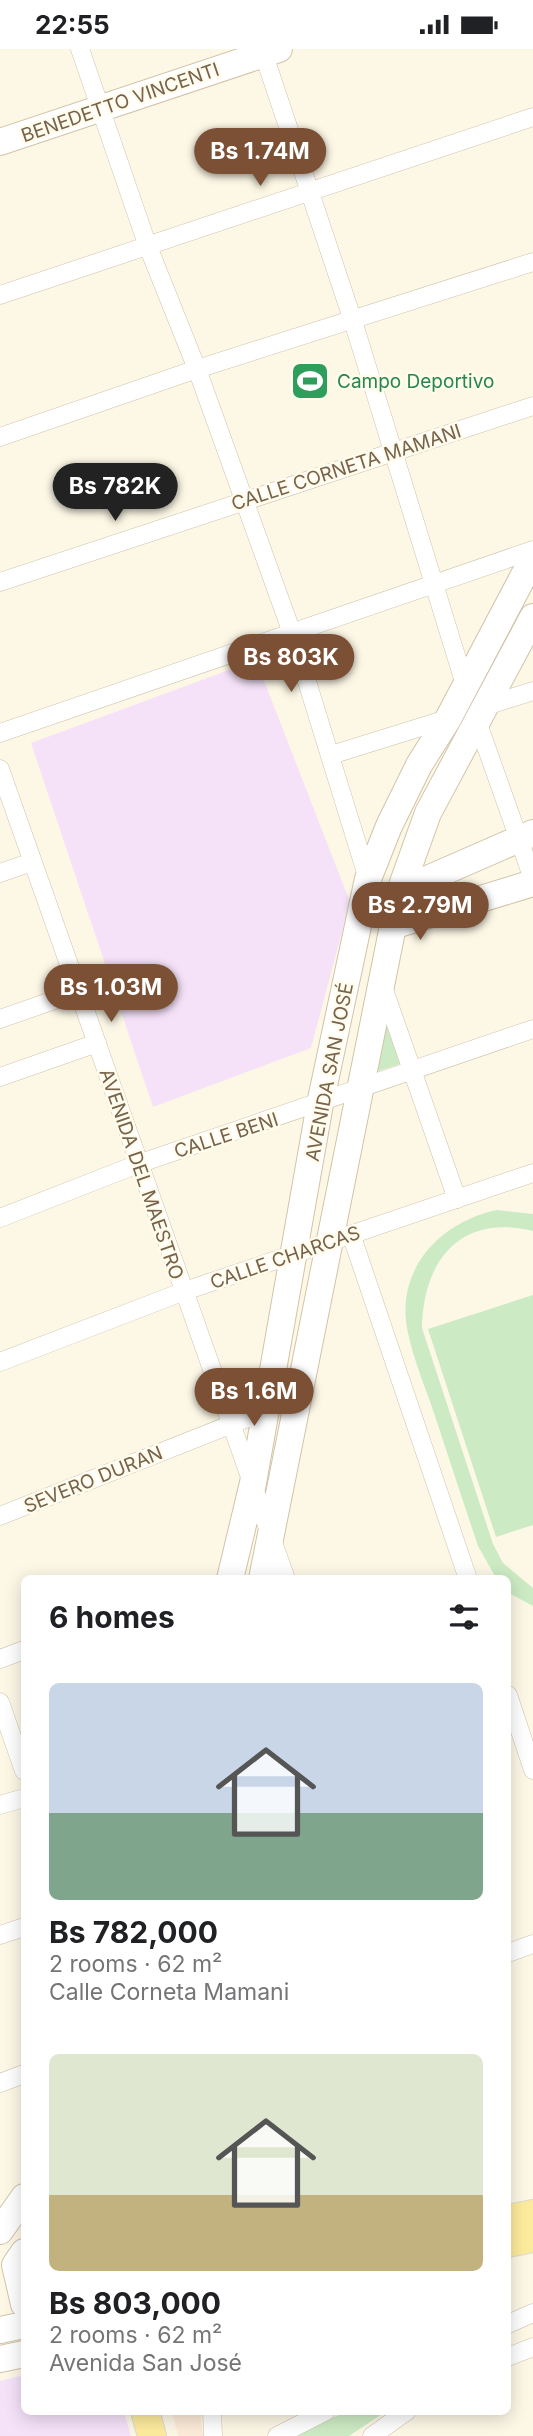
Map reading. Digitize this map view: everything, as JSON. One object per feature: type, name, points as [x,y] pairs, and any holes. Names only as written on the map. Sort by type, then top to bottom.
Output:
[{"type":"main road","points":[[514,2234],[533,2214]]},
{"type":"main road","points":[[146,2415],[152,2436]]},
{"type":"main road","points":[[161,2415],[166,2436]]},
{"type":"street","points":[[80,49],[147,244],[197,369],[292,633],[368,879],[400,891],[434,913]]},
{"type":"street","points":[[269,51],[310,192],[353,321],[465,684],[479,713],[526,835],[533,881],[392,926]]},
{"type":"street","name":"BENEDETTO VINCENTI","points":[[0,142],[269,51]]},
{"type":"street","points":[[0,295],[533,117]]},
{"type":"street","points":[[0,437],[197,369],[533,262]]},
{"type":"street","name":"CALLE CORNETA MAMANI","points":[[0,582],[533,406]]},
{"type":"street","points":[[0,733],[533,550]]},
{"type":"street","name":"AVENIDA SAN JOSÉ","points":[[225,1575],[253,1483],[320,1104],[368,879],[389,826],[419,765],[448,719],[533,558]]},
{"type":"street","name":"AVENIDA SAN JOSÉ","points":[[263,1575],[340,1238],[359,1090],[400,891],[428,813],[479,713],[533,617]]},
{"type":"street","points":[[331,755],[448,719],[479,713],[533,691]]},
{"type":"street","name":"AVENIDA DEL MAESTRO","points":[[0,769],[182,1292],[233,1424],[285,1575]]},
{"type":"street","points":[[400,891],[526,835]]},
{"type":"street","points":[[0,873],[32,862]]},
{"type":"street","points":[[381,979],[457,1199]]},
{"type":"street","points":[[0,1019],[79,991]]},
{"type":"street","name":"CALLE BENI","points":[[0,1218],[138,1164],[533,1030]]},
{"type":"street","points":[[0,1077],[97,1043]]},
{"type":"street","name":"CALLE CHARCAS","points":[[0,1362],[182,1292],[533,1173]]},
{"type":"street","points":[[340,1238],[466,1575]]},
{"type":"street","name":"SEVERO DURAN","points":[[0,1516],[265,1411]]},
{"type":"street","points":[[0,1660],[21,1651]]},
{"type":"street","points":[[0,1702],[21,1763]]},
{"type":"street","points":[[511,1704],[533,1770]]},
{"type":"street","points":[[0,1805],[21,1799]]},
{"type":"street","points":[[0,1935],[21,1928]]},
{"type":"street","points":[[511,1952],[533,1944]]},
{"type":"street","points":[[0,2083],[21,2075]]},
{"type":"street","points":[[0,2231],[21,2201]]},
{"type":"street","points":[[21,2256],[15,2265],[21,2291]]},
{"type":"street","points":[[511,2323],[533,2313]]},
{"type":"street","points":[[0,2330],[21,2326]]},
{"type":"street","points":[[511,2356],[533,2347]]},
{"type":"street","points":[[0,2359],[21,2355]]},
{"type":"street","points":[[212,2415],[213,2436]]},
{"type":"street","points":[[277,2436],[318,2415]]},
{"type":"street","points":[[372,2436],[401,2415]]},
{"type":"shaded area","points":[[256,660],[350,902],[311,1048],[153,1107],[31,743]]},
{"type":"shaded area","points":[[21,2376],[21,2415],[125,2415],[131,2436],[0,2436],[0,2381]]},
{"type":"shaded area","points":[[173,2415],[200,2415],[203,2436],[178,2436]]},
{"type":"green space","points":[[386,1019],[400,1064],[375,1072]]},
{"type":"green space","points":[[497,1210],[533,1214],[533,1231],[508,1227],[485,1229],[467,1236],[451,1247],[430,1282],[424,1304],[422,1328],[493,1544],[503,1563],[533,1588],[533,1606],[511,1594],[511,1575],[494,1575],[478,1546],[408,1333],[405,1310],[408,1289],[415,1270],[440,1238],[476,1216]]},
{"type":"green space","points":[[533,1295],[533,1525],[496,1537],[428,1329]]},
{"type":"green space","points":[[339,2415],[380,2415],[349,2436],[294,2436]]},
{"type":"place","name":"Campo Deportivo","points":[[310,381]]}]
